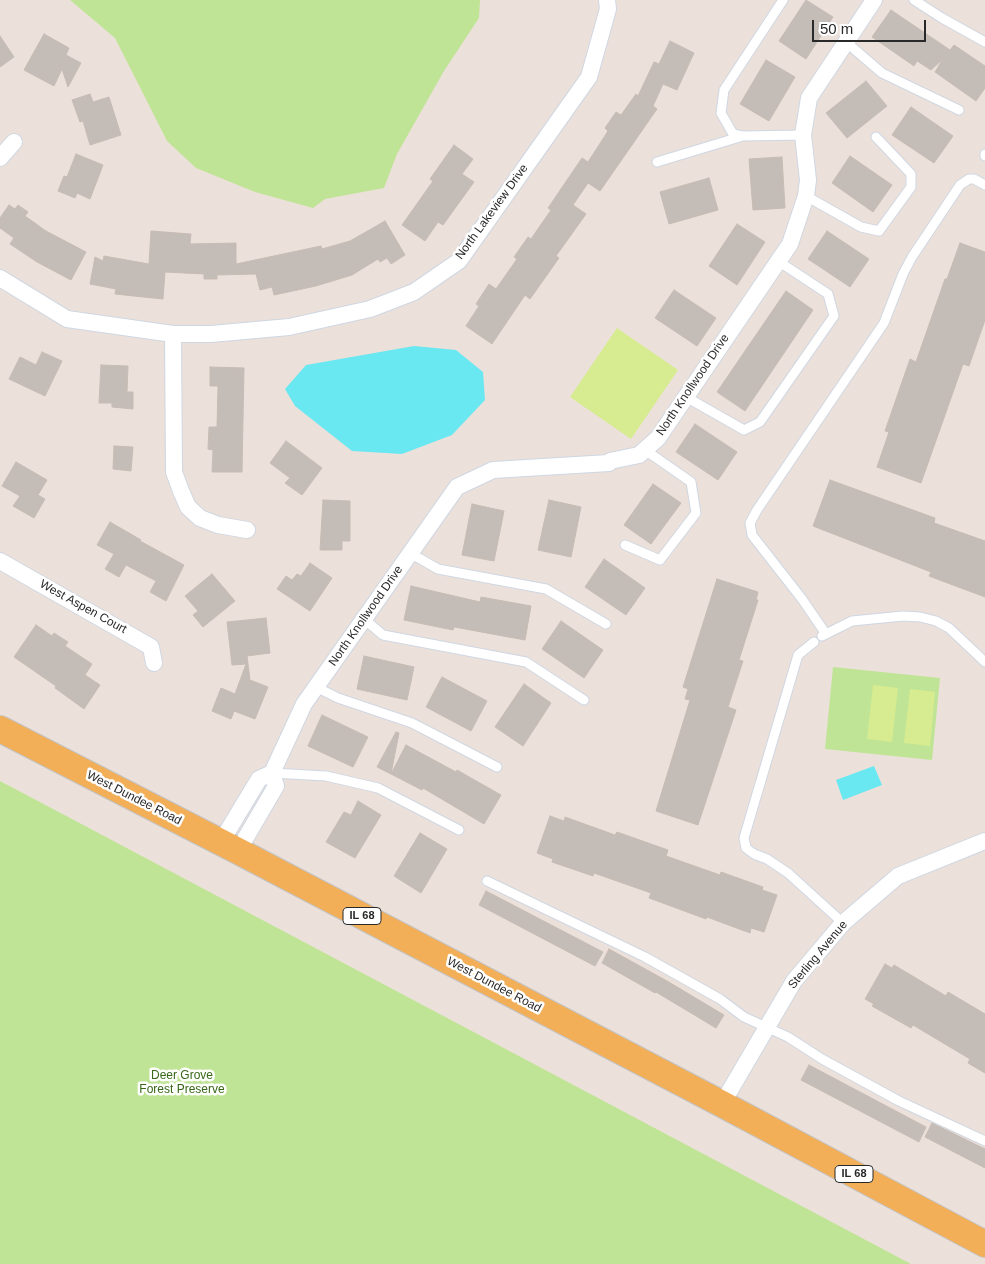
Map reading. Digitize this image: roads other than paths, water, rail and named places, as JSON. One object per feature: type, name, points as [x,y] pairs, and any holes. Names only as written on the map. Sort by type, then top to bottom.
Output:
[{"type":"main road","name":"West Dundee Road","points":[[0,729],[722,1104],[985,1244]]},
{"type":"street","name":"North Lakeview Drive","points":[[0,278],[67,318],[173,334],[211,334],[289,327],[370,309],[414,292],[459,261],[589,77],[608,9],[607,0]]},
{"type":"street","name":"North Knollwood Drive","points":[[229,847],[276,786],[272,773],[304,704],[457,487],[493,470],[609,463],[610,461],[639,455],[658,438],[790,244],[806,196],[808,180],[803,135],[809,98],[874,0]]},
{"type":"street","points":[[0,158],[14,142]]},
{"type":"street","points":[[173,334],[174,472],[180,491],[188,506],[200,518],[218,525],[247,530]]},
{"type":"street","name":"West Aspen Court","points":[[0,561],[151,647],[154,663]]},
{"type":"street","name":"Sterling Avenue","points":[[722,1104],[794,981],[843,923],[898,876],[985,841]]},
{"type":"lane","points":[[783,0],[724,90],[721,113],[733,134],[743,136],[803,135]]},
{"type":"lane","points":[[914,0],[985,42]]},
{"type":"lane","points":[[846,42],[882,73],[959,110]]},
{"type":"lane","points":[[657,162],[743,136]]},
{"type":"lane","points":[[806,196],[861,227],[879,231],[911,187],[911,174],[876,138]]},
{"type":"lane","points":[[985,185],[974,179],[968,179],[960,184],[912,257],[903,274],[884,323],[750,523],[752,535],[802,599],[824,635],[852,621],[903,616],[920,617],[936,621],[949,628],[985,662]]},
{"type":"lane","points":[[686,397],[744,430],[760,422],[834,316],[828,294],[778,261]]},
{"type":"lane","points":[[625,545],[660,560],[696,512],[691,482],[645,450]]},
{"type":"lane","points":[[410,553],[438,569],[546,589],[606,624]]},
{"type":"lane","points":[[364,620],[383,635],[526,662],[584,700]]},
{"type":"lane","points":[[814,642],[798,655],[744,838],[746,848],[788,873],[843,923]]},
{"type":"lane","points":[[316,687],[338,698],[412,722],[498,767]]},
{"type":"lane","points":[[272,773],[326,776],[378,788],[459,830]]},
{"type":"lane","points":[[487,881],[645,957],[720,999],[744,1017],[788,1037],[822,1059],[899,1101],[985,1140]]},
{"type":"water","points":[[414,346],[456,350],[483,372],[485,400],[452,435],[402,454],[352,451],[295,406],[285,389],[306,365]]},
{"type":"water","points":[[874,766],[882,785],[843,800],[836,780]]},
{"type":"park label","name":"Deer Grove Forest Preserve","points":[[182,1083]]}]
